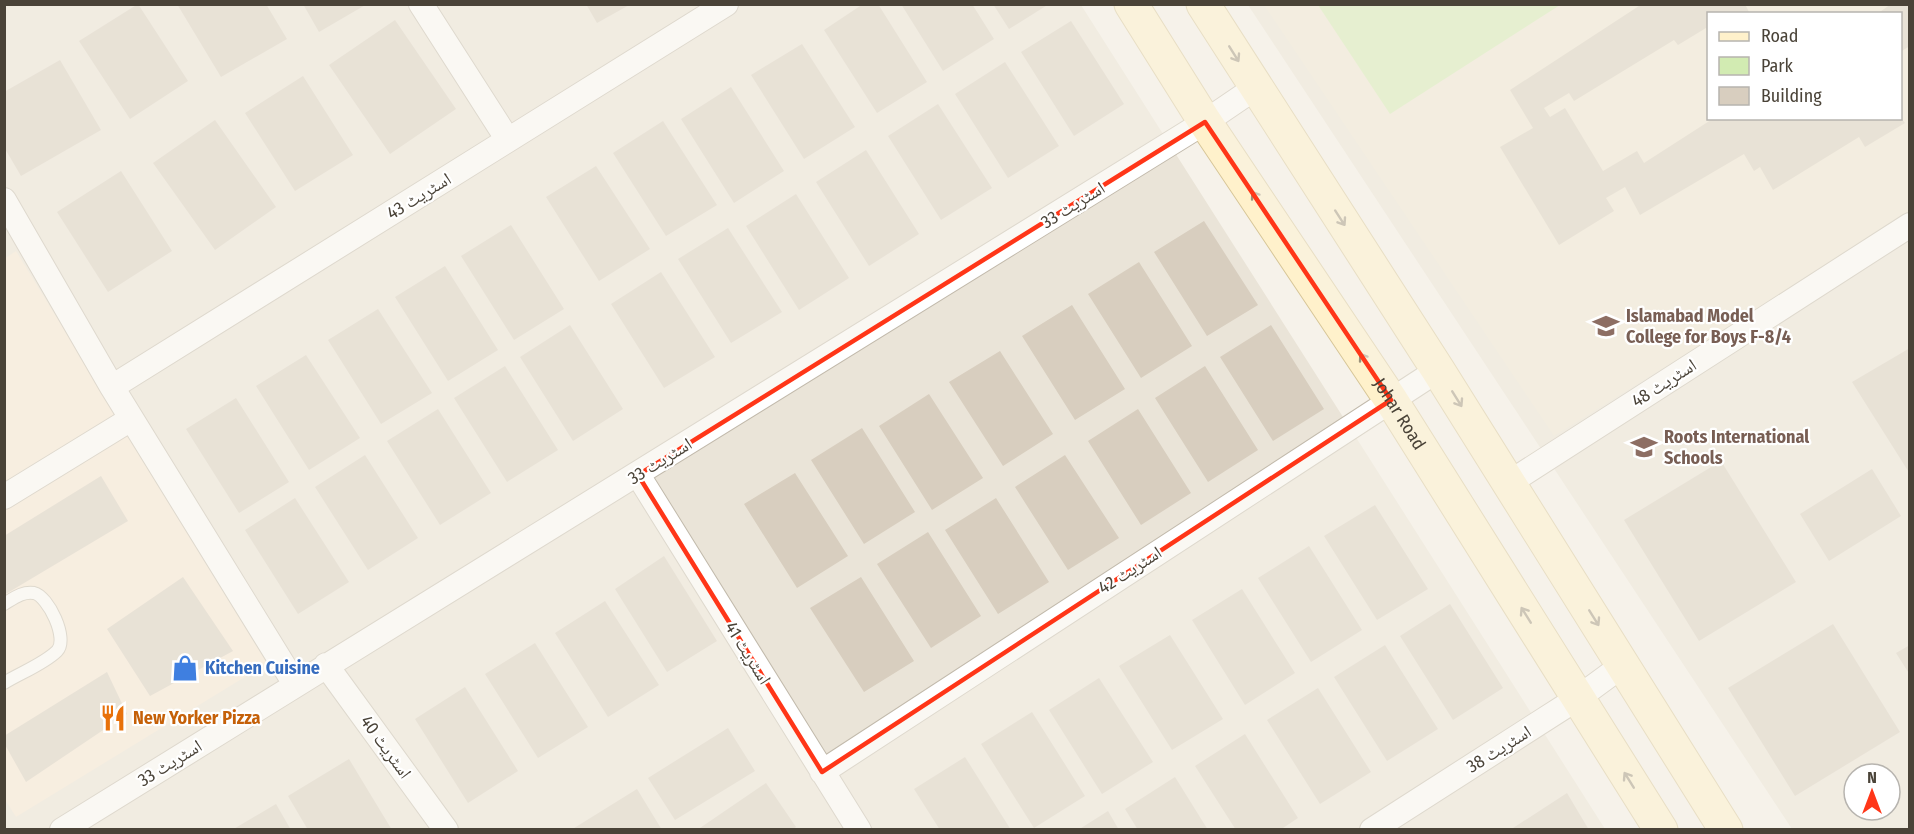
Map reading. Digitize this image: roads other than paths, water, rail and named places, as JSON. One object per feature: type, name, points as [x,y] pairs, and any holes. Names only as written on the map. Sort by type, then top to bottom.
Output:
[{"type":"street","points":[[421,4],[508,141]]},
{"type":"street","name":"اسٹریٹ 43","points":[[112,387],[726,4]]},
{"type":"street","name":"Johar Road","points":[[1131,4],[1205,122],[1391,400],[1661,830]]},
{"type":"street","points":[[1203,4],[1438,370],[1726,830]]},
{"type":"street","name":"اسٹریٹ 33","points":[[62,830],[295,684],[638,475],[1205,122],[1255,88]]},
{"type":"street","points":[[4,200],[11,227],[295,684]]},
{"type":"street","name":"اسٹریٹ 48","points":[[1509,483],[1910,225]]},
{"type":"street","name":"اسٹریٹ 42","points":[[822,772],[1438,370]]},
{"type":"street","points":[[4,497],[131,419]]},
{"type":"street","name":"اسٹریٹ 41","points":[[638,475],[859,830]]},
{"type":"street","name":"اسٹریٹ 40","points":[[326,665],[446,830]]},
{"type":"street","name":"اسٹریٹ 38","points":[[1372,830],[1578,698],[1623,665]]},
{"type":"lane","points":[[4,604],[21,594],[33,593],[41,596],[61,631],[62,642],[57,651],[4,682]]},
{"type":"place","name":"Islamabad Model College for Boys F-8/4","points":[[1606,326]]},
{"type":"place","name":"Roots International Schools","points":[[1644,447]]},
{"type":"place","name":"Kitchen Cuisine","points":[[185,668]]},
{"type":"place","name":"New Yorker Pizza","points":[[113,718]]}]
